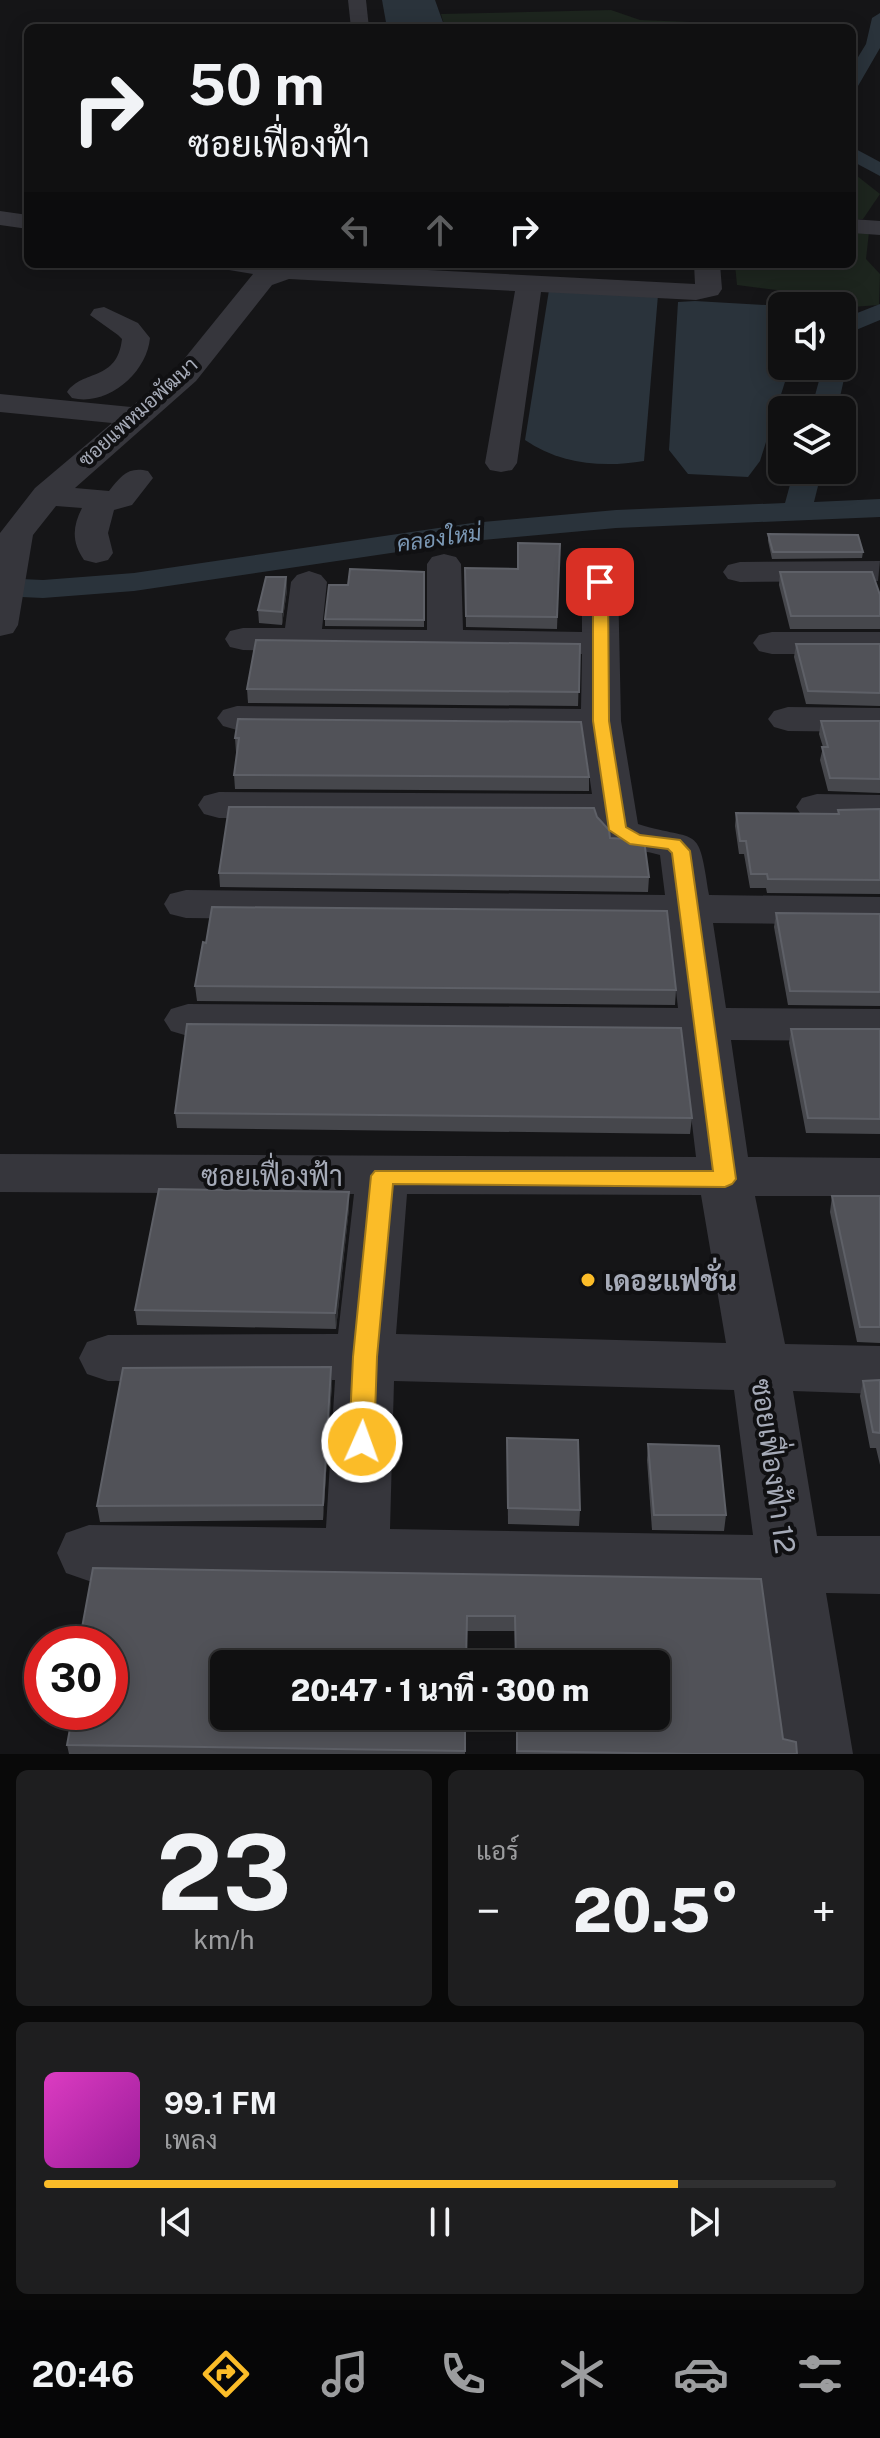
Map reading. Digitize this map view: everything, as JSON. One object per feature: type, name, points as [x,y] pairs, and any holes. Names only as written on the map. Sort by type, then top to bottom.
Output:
[{"type":"street","points":[[357,0],[360,24]]},
{"type":"street","points":[[0,218],[24,221]]},
{"type":"street","points":[[263,268],[702,292],[709,289],[707,268]]},
{"type":"street","name":"ซอยแพหมอพัฒนา","points":[[5,600],[16,534],[47,495],[186,375],[263,279],[310,268]]},
{"type":"street","points":[[501,463],[529,284]]},
{"type":"street","points":[[104,315],[128,329],[137,342],[117,376],[92,389],[151,404]]},
{"type":"street","points":[[0,403],[151,404]]},
{"type":"street","points":[[47,495],[103,501],[120,498],[137,478]]},
{"type":"street","points":[[96,553],[91,543],[91,528],[93,516],[103,501]]},
{"type":"street","points":[[740,572],[879,573],[866,536]]},
{"type":"street","points":[[444,564],[445,641]]},
{"type":"street","points":[[302,641],[309,582]]},
{"type":"street","points":[[219,805],[613,807],[601,721],[600,582]]},
{"type":"street","points":[[243,639],[599,643]]},
{"type":"street","points":[[772,643],[880,643]]},
{"type":"street","points":[[237,718],[601,721]]},
{"type":"street","points":[[788,719],[880,720]]},
{"type":"street","name":"ซอยเฟื่องฟ้า 12","points":[[613,807],[618,830],[625,836],[674,844],[680,848],[725,1179],[760,1368],[818,1754]]},
{"type":"street","points":[[817,807],[880,808]]},
{"type":"street","points":[[186,904],[880,911]]},
{"type":"street","points":[[188,1020],[880,1025]]},
{"type":"street","name":"ซอยเฟื่องฟ้า","points":[[0,1173],[725,1179],[880,1177]]},
{"type":"street","points":[[357,1556],[365,1357],[382,1176]]},
{"type":"street","points":[[108,1358],[365,1357],[880,1370]]},
{"type":"street","points":[[89,1553],[880,1565]]},
{"type":"shaded area","points":[[382,0],[435,0],[444,24],[386,24]]},
{"type":"shaded area","points":[[611,10],[640,20],[738,24],[444,24],[441,14]]},
{"type":"shaded area","points":[[856,175],[880,194],[863,219],[856,219]]},
{"type":"shaded area","points":[[856,231],[869,232],[866,259],[880,274],[879,305],[856,307],[856,292],[793,292],[737,285],[735,268],[856,268]]},
{"type":"shaded area","points":[[549,290],[658,295],[644,461],[613,464],[582,462],[552,454],[525,440]]},
{"type":"shaded area","points":[[678,302],[768,305],[768,380],[786,380],[781,396],[768,396],[768,436],[760,461],[748,477],[688,474],[669,450]]},
{"type":"building","points":[[768,534],[858,535],[863,552],[773,552]]},
{"type":"building","points":[[518,543],[560,544],[557,617],[466,616],[465,568],[518,569]]},
{"type":"building","points":[[350,569],[424,572],[424,620],[325,619],[329,585],[348,585]]},
{"type":"building","points":[[780,572],[872,572],[880,595],[880,616],[791,616]]},
{"type":"building","points":[[266,577],[286,577],[282,612],[258,610]]},
{"type":"building","points":[[256,640],[580,644],[579,692],[247,689]]},
{"type":"building","points":[[796,644],[880,644],[880,693],[808,691]]},
{"type":"building","points":[[238,719],[581,722],[589,777],[234,775]]},
{"type":"building","points":[[821,721],[880,721],[880,779],[830,778],[822,747],[828,747]]},
{"type":"building","points":[[229,807],[594,808],[597,817],[609,830],[610,838],[644,840],[649,877],[219,873]]},
{"type":"building","points":[[880,809],[880,880],[768,879],[767,874],[751,874],[746,841],[740,841],[736,813],[839,814],[838,810]]},
{"type":"building","points":[[212,907],[667,911],[676,990],[195,986]]},
{"type":"building","points":[[776,913],[880,914],[880,992],[790,991]]},
{"type":"building","points":[[187,1024],[681,1028],[692,1118],[175,1113]]},
{"type":"building","points":[[791,1029],[880,1029],[880,1119],[808,1118]]},
{"type":"building","points":[[159,1189],[349,1192],[335,1313],[135,1310]]},
{"type":"building","points":[[832,1196],[880,1196],[880,1327],[860,1327]]},
{"type":"building","points":[[331,1367],[323,1505],[97,1506],[123,1368]]},
{"type":"building","points":[[880,1380],[880,1433],[873,1432],[863,1381]]},
{"type":"building","points":[[507,1438],[578,1440],[580,1510],[508,1508]]},
{"type":"building","points":[[648,1444],[719,1446],[726,1515],[654,1515]]},
{"type":"building","points":[[93,1568],[761,1579],[783,1739],[796,1742],[797,1754],[517,1751],[517,1730],[670,1730],[670,1650],[516,1650],[515,1616],[467,1616],[466,1650],[210,1650],[210,1730],[465,1730],[465,1751],[67,1745],[70,1730],[128,1730],[128,1626],[82,1626]]},
{"type":"waterway","points":[[856,75],[874,44],[880,18]]},
{"type":"waterway","points":[[856,155],[880,170]]},
{"type":"waterway","points":[[856,321],[880,311]]},
{"type":"waterway","points":[[828,396],[832,380]]},
{"type":"waterway","points":[[797,511],[804,484]]},
{"type":"waterway","name":"คลองใหม่","points":[[0,587],[43,589],[134,582],[472,532],[616,519],[880,508]]},
{"type":"place","name":"เดอะแฟชั่น","points":[[588,1280]]},
{"type":"route","points":[[362,1442],[365,1357],[382,1176],[725,1179],[681,851],[674,844],[625,836],[618,830],[613,807],[601,721],[600,582]]}]
